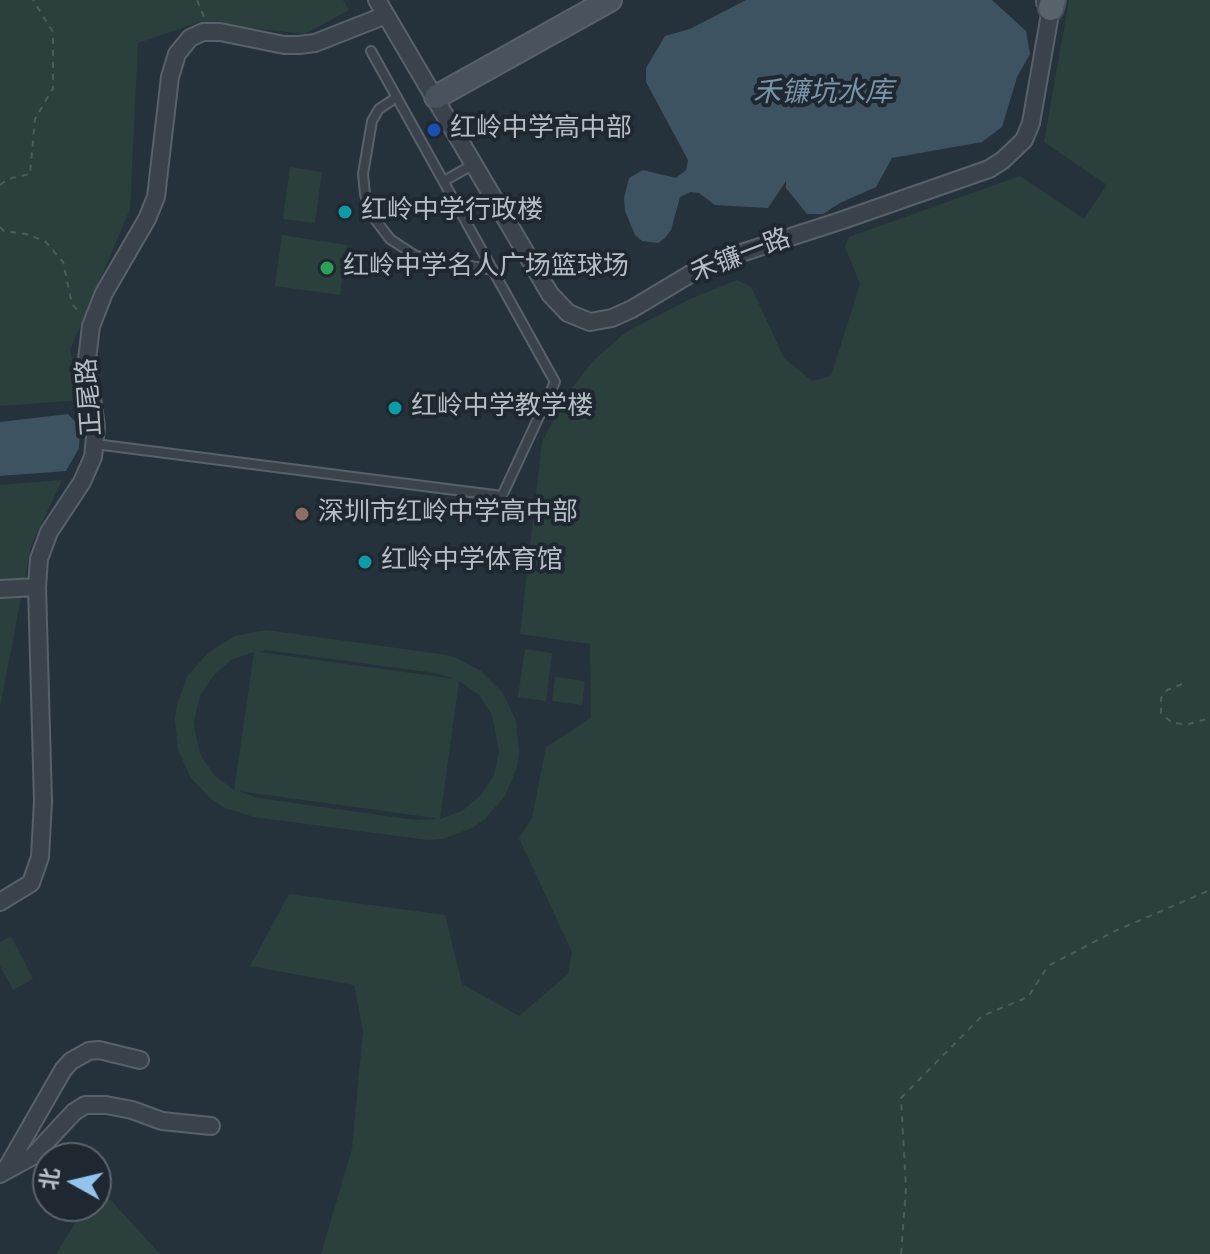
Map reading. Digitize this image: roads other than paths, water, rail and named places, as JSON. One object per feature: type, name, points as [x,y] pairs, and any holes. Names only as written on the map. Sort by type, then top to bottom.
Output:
[{"type":"street","name":"禾镰一路","points":[[377,0],[550,294],[568,313],[579,319],[601,321],[632,309],[707,264],[989,169],[1003,160],[1024,140],[1031,123],[1049,3]]},
{"type":"street","points":[[436,97],[610,0]]},
{"type":"street","name":"正尾路","points":[[0,902],[31,883],[40,857],[43,801],[37,573],[43,545],[82,482],[95,444],[95,411],[87,360],[91,326],[104,293],[147,219],[156,197],[170,77],[177,54],[190,38],[203,32],[299,45],[315,43],[386,15]]},
{"type":"street","points":[[0,589],[37,587]]},
{"type":"street","points":[[2,1173],[71,1061],[89,1051],[99,1050],[140,1060]]},
{"type":"street","points":[[2,1173],[33,1156],[74,1112],[85,1105],[106,1105],[162,1121],[211,1126]]},
{"type":"lane","points":[[95,444],[502,496],[555,382],[371,51]]},
{"type":"lane","points":[[397,97],[379,109],[372,121],[363,174],[371,214],[390,239],[416,256],[493,270]]},
{"type":"lane","points":[[444,181],[475,164]]},
{"type":"water","name":"禾镰坑水库","points":[[746,0],[992,0],[1026,31],[1030,54],[1017,77],[1002,127],[982,142],[892,158],[876,187],[823,214],[807,214],[786,188],[786,181],[768,208],[715,205],[699,193],[690,192],[680,197],[671,230],[665,238],[658,243],[642,241],[635,235],[625,211],[624,198],[629,178],[643,170],[676,178],[686,170],[688,160],[646,82],[646,68],[665,36],[690,29]]},
{"type":"water","points":[[68,414],[80,427],[79,448],[66,471],[0,476],[0,422]]},
{"type":"place","name":"红岭中学高中部","points":[[434,130]]},
{"type":"place","name":"红岭中学行政楼","points":[[345,212]]},
{"type":"place","name":"红岭中学名人广场篮球场","points":[[327,268]]},
{"type":"place","name":"红岭中学教学楼","points":[[395,408]]},
{"type":"place","name":"深圳市红岭中学高中部","points":[[302,514]]},
{"type":"place","name":"红岭中学体育馆","points":[[365,562]]}]
